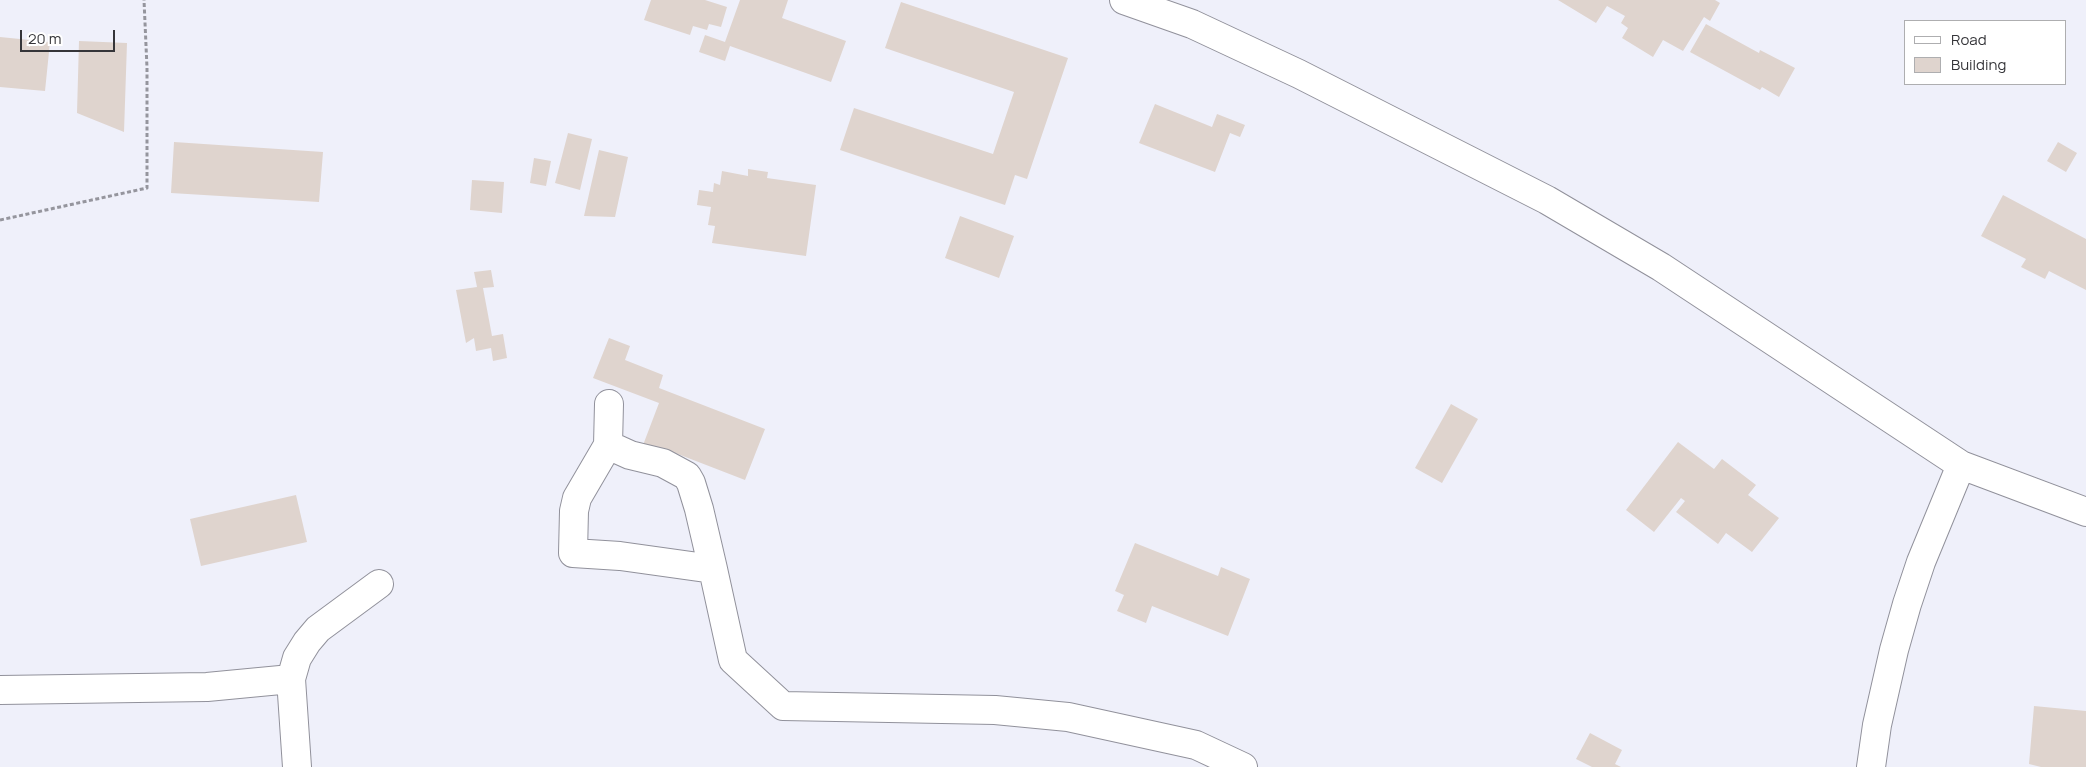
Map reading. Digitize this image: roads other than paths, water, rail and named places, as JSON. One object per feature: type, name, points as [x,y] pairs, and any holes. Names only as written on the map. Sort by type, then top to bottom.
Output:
[{"type":"street","points":[[1124,0],[1192,24],[1299,74],[1547,200],[1661,267],[1961,465],[2086,512]]},
{"type":"street","points":[[609,404],[608,445],[577,498],[574,511],[573,552],[620,556],[713,569]]},
{"type":"street","points":[[608,445],[630,455],[663,464],[687,476],[697,500],[733,660],[783,706],[994,710],[1068,717],[1196,745],[1244,767]]},
{"type":"street","points":[[1871,767],[1877,725],[1894,650],[1921,562],[1961,465]]},
{"type":"street","points":[[297,767],[291,680],[297,658],[318,628],[379,584]]},
{"type":"street","points":[[0,690],[207,686],[291,680]]}]
